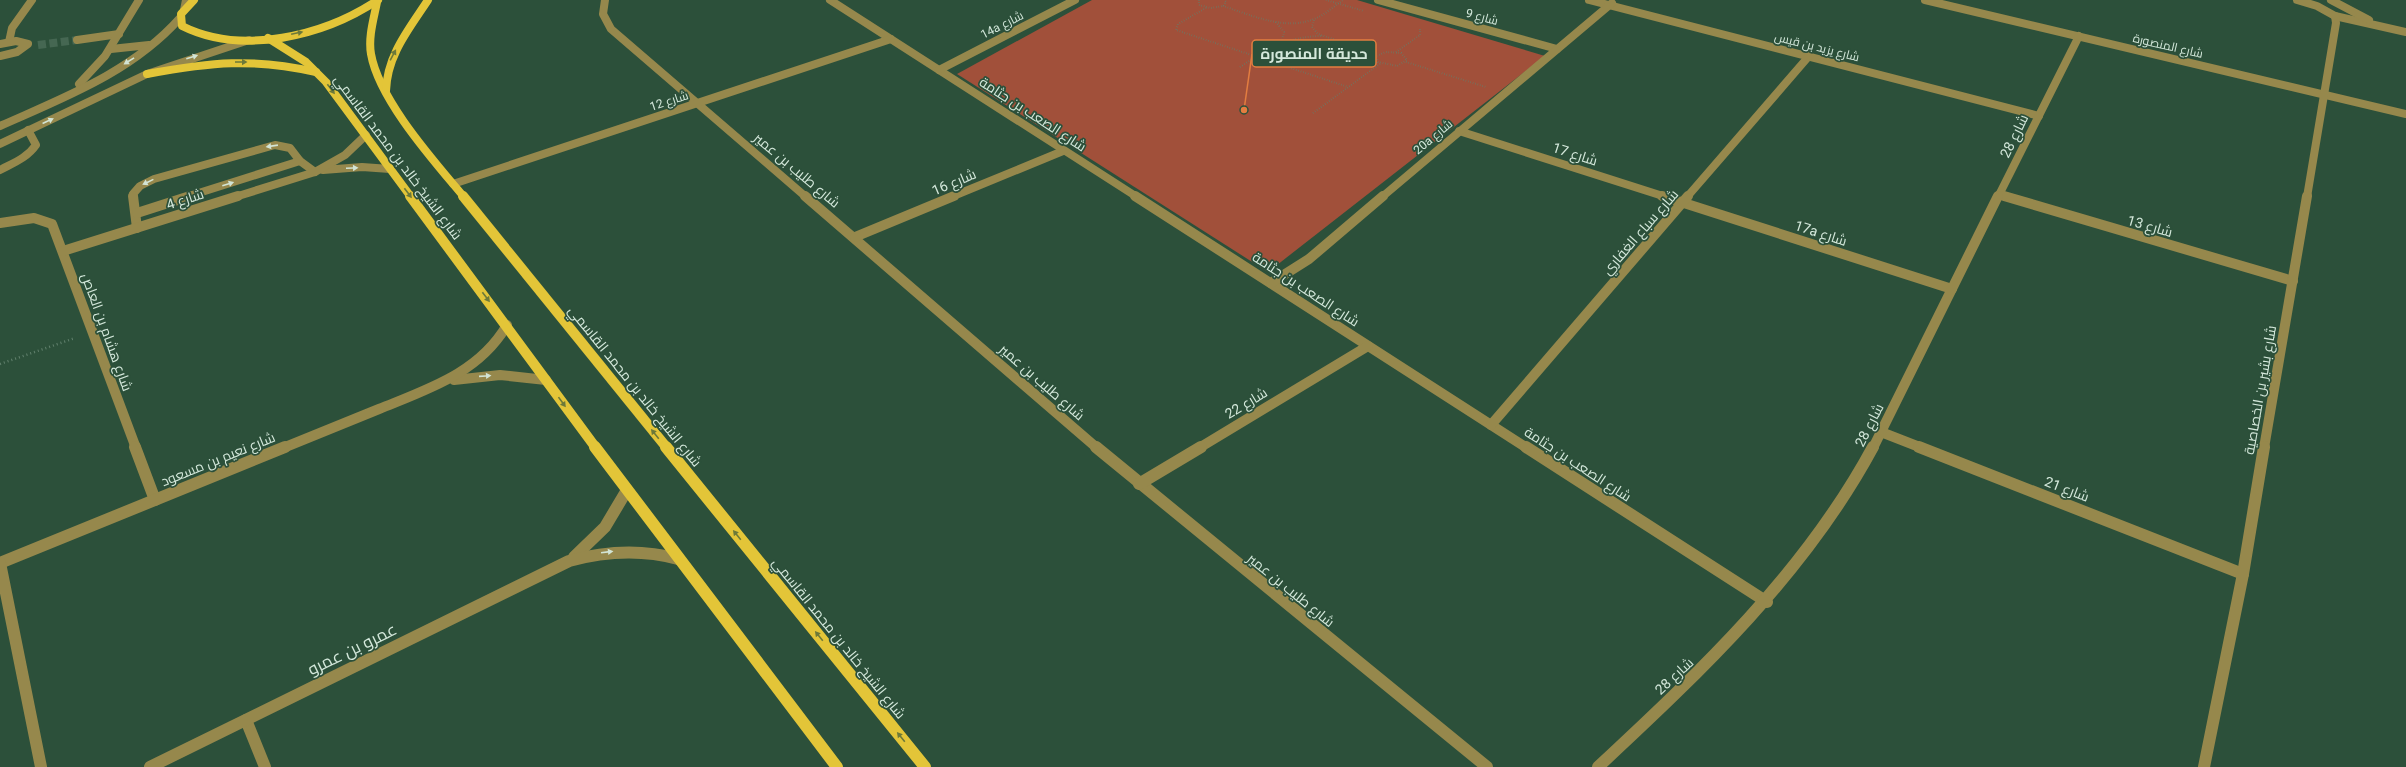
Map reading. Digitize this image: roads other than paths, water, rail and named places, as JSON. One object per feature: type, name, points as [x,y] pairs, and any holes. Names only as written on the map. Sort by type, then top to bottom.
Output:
[{"type":"main road","points":[[194,0],[184,10],[180,18],[182,26],[186,30],[205,38],[250,40],[268,38],[326,26],[362,11],[378,1]]},
{"type":"main road","points":[[386,93],[389,64],[428,0]]},
{"type":"main road","name":"شارع الشيخ خالد بن محمد القاسمي","points":[[378,1],[371,52],[373,66],[386,93],[453,184],[925,767]]},
{"type":"main road","name":"شارع الشيخ خالد بن محمد القاسمي","points":[[268,38],[295,54],[316,72],[366,135],[678,559],[837,767]]},
{"type":"main road","points":[[147,74],[195,65],[237,62],[274,63],[316,72]]},
{"type":"street","points":[[8,42],[12,28],[32,0]]},
{"type":"street","points":[[59,98],[95,69],[111,49],[139,0]]},
{"type":"street","points":[[184,10],[186,0]]},
{"type":"street","name":"شارع طليب بن عمير","points":[[605,0],[603,14],[611,29],[696,104],[855,237],[1139,484],[1487,767]]},
{"type":"street","name":"14a شارع","points":[[939,70],[1075,0]]},
{"type":"street","name":"شارع 9","points":[[1378,0],[1557,49]]},
{"type":"street","name":"شارع يزيد بن قيس","points":[[1589,0],[1612,3],[2039,116]]},
{"type":"street","name":"شارع المنصورة","points":[[1925,0],[2406,114]]},
{"type":"street","points":[[2297,0],[2317,6],[2335,16],[2406,32]]},
{"type":"street","points":[[2331,0],[2381,27]]},
{"type":"street","name":"شارع الصعب بن جثامة","points":[[835,1],[891,40],[1063,151],[1767,602]]},
{"type":"street","name":"20a شارع","points":[[1271,283],[1309,258],[1612,3]]},
{"type":"street","name":"شارع بشير بن الخصاصية","points":[[2204,767],[2243,574],[2336,23],[2335,16]]},
{"type":"street","points":[[0,126],[116,69],[153,44],[180,18]]},
{"type":"street","points":[[77,40],[119,34]]},
{"type":"street","name":"شارع 28","points":[[1598,767],[1695,676],[1767,602],[1796,566],[1845,497],[1881,432],[2079,36]]},
{"type":"street","points":[[0,144],[147,74],[250,40]]},
{"type":"street","name":"شارع 12","points":[[453,184],[891,40]]},
{"type":"street","points":[[0,44],[22,41],[28,44],[27,46]]},
{"type":"street","points":[[111,49],[153,44]]},
{"type":"street","points":[[0,56],[17,52],[27,46],[38,45]]},
{"type":"street","name":"شارع سباع الغفاري","points":[[1491,425],[1809,56]]},
{"type":"street","points":[[0,170],[22,159],[34,149],[36,145],[28,130]]},
{"type":"street","name":"شارع 17","points":[[1459,131],[1683,202]]},
{"type":"street","name":"شارع 4","points":[[315,172],[345,155],[366,135]]},
{"type":"street","points":[[137,228],[137,213],[133,194],[140,186],[154,179],[275,146],[290,148],[300,161],[315,172]]},
{"type":"street","name":"شارع 16","points":[[855,237],[1063,151]]},
{"type":"street","points":[[137,213],[300,161]]},
{"type":"street","name":"شارع 4","points":[[63,252],[315,172],[354,168],[390,169]]},
{"type":"street","name":"شارع 13","points":[[2000,195],[2293,281]]},
{"type":"street","name":"17a شارع","points":[[1683,202],[1952,289]]},
{"type":"street","name":"شارع هشام بن العاص","points":[[0,223],[24,218],[48,220],[52,224],[155,500]]},
{"type":"street","name":"شارع نعيم بن مسعود","points":[[0,563],[447,382],[486,354],[502,334],[506,325]]},
{"type":"street","name":"شارع 22","points":[[1139,484],[1368,346]]},
{"type":"street","name":"شارع نعيم بن مسعود","points":[[447,382],[500,375],[546,380]]},
{"type":"street","name":"شارع 21","points":[[1881,432],[2243,574]]},
{"type":"street","name":"عمرو بن عمرو","points":[[569,561],[601,533],[618,509],[627,490]]},
{"type":"street","name":"عمرو بن عمرو","points":[[150,767],[569,561],[602,553],[628,550],[663,554],[678,559]]},
{"type":"street","points":[[0,563],[41,767]]},
{"type":"street","points":[[246,720],[265,767]]},
{"type":"tunnel","points":[[38,45],[77,40]]},
{"type":"place","name":"حديقة المنصورة","points":[[1244,110]]}]
